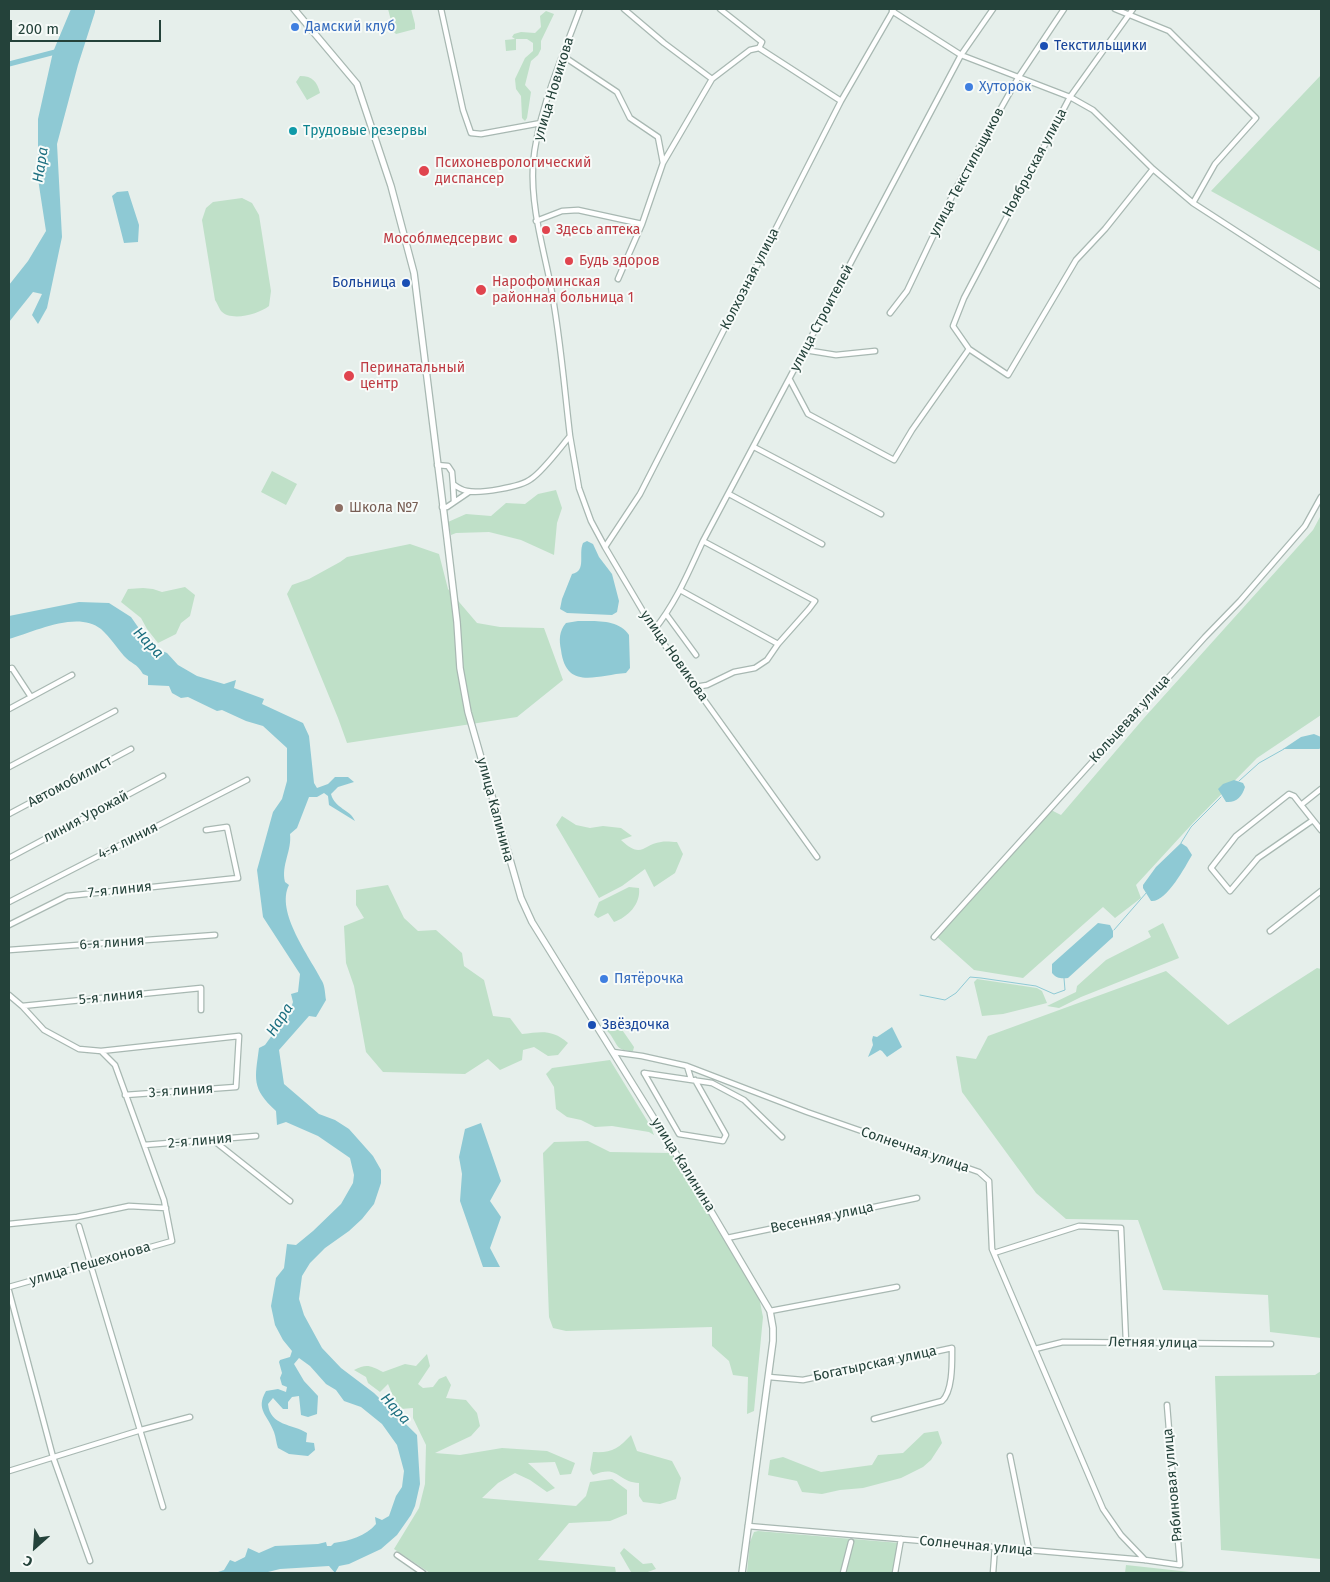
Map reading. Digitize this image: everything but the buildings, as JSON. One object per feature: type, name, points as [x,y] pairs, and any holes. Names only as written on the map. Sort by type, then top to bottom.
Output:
[{"type":"street","name":"улица Калинина","points":[[294,9],[357,84],[391,186],[414,273],[428,375],[436,465],[460,668],[465,697],[515,882],[532,922],[770,1311],[774,1332],[742,1573]]},
{"type":"street","points":[[441,9],[463,110],[471,133],[480,134],[540,123]]},
{"type":"street","name":"улица Новикова","points":[[580,9],[540,123],[533,164],[536,221],[550,283],[570,436],[580,488],[591,521],[654,630],[817,857]]},
{"type":"street","points":[[624,9],[664,43],[712,79]]},
{"type":"street","name":"улица Строителей","points":[[654,630],[680,590],[703,541],[961,55],[993,9]]},
{"type":"street","name":"улица Текстильщиков","points":[[890,313],[907,290],[955,190],[1018,78],[1064,9]]},
{"type":"street","points":[[1115,9],[1169,30],[1256,118],[1215,164],[1193,203]]},
{"type":"street","name":"Ноябрьская улица","points":[[969,349],[953,326],[964,298],[1070,97],[1133,9]]},
{"type":"street","points":[[723,10],[762,42],[759,48]]},
{"type":"street","points":[[893,10],[961,55],[1070,97],[1093,110],[1153,169],[1193,203],[1321,286]]},
{"type":"street","name":"Колхозная улица","points":[[605,547],[640,494],[841,101],[893,10]]},
{"type":"street","points":[[618,279],[642,224],[663,163],[712,79],[750,50],[759,48],[841,101]]},
{"type":"street","points":[[563,56],[616,92],[630,118],[658,137],[663,163]]},
{"type":"street","points":[[790,380],[808,414],[894,460],[912,430],[969,349],[1008,375],[1076,260],[1105,229],[1153,169]]},
{"type":"street","points":[[536,221],[562,211],[578,210],[642,224]]},
{"type":"street","points":[[805,350],[836,355],[875,350]]},
{"type":"street","points":[[453,484],[469,492],[520,485],[531,480],[570,436]]},
{"type":"street","points":[[754,447],[882,514]]},
{"type":"street","points":[[436,465],[448,466],[452,472],[454,502]]},
{"type":"street","points":[[442,507],[447,507],[469,492]]},
{"type":"street","points":[[729,494],[822,544]]},
{"type":"street","name":"Кольцевая улица","points":[[934,937],[1205,637],[1240,601],[1305,526],[1321,497]]},
{"type":"street","points":[[695,687],[707,685],[734,672],[755,668],[767,660],[778,644],[815,601],[703,541]]},
{"type":"street","points":[[680,590],[778,644]]},
{"type":"street","points":[[666,614],[696,655]]},
{"type":"street","points":[[9,668],[12,668],[31,697]]},
{"type":"street","points":[[9,709],[72,675]]},
{"type":"street","points":[[9,767],[115,711]]},
{"type":"street","name":"Автомобилист","points":[[9,814],[132,749]]},
{"type":"street","name":"линия Урожай","points":[[9,858],[162,776]]},
{"type":"street","name":"4-я линия","points":[[9,902],[247,780]]},
{"type":"street","points":[[1302,805],[1321,789]]},
{"type":"street","points":[[1313,820],[1258,858],[1230,891],[1211,868],[1236,836],[1289,794],[1294,796],[1321,830]]},
{"type":"street","name":"7-я линия","points":[[9,925],[67,896],[238,878],[227,827],[206,830]]},
{"type":"street","points":[[1270,931],[1321,891]]},
{"type":"street","name":"6-я линия","points":[[9,950],[215,935]]},
{"type":"street","name":"5-я линия","points":[[22,1006],[201,988],[201,1010]]},
{"type":"street","points":[[9,996],[22,1006],[44,1030],[79,1050],[101,1051],[115,1066],[166,1208],[129,1206],[77,1218],[9,1224]]},
{"type":"street","name":"3-я линия","points":[[101,1051],[240,1036],[236,1087],[125,1095]]},
{"type":"street","name":"Солнечная улица","points":[[613,1052],[687,1066],[807,1112],[979,1172],[989,1181],[992,1249],[1102,1508],[1121,1535],[1145,1560]]},
{"type":"street","points":[[687,1066],[693,1080],[726,1135],[723,1141],[679,1134],[644,1073],[693,1080],[712,1082],[744,1100],[782,1137]]},
{"type":"street","name":"2-я линия","points":[[144,1145],[256,1136]]},
{"type":"street","points":[[213,1140],[290,1201]]},
{"type":"street","name":"Весенняя улица","points":[[727,1238],[917,1198]]},
{"type":"street","name":"улица Пешехонова","points":[[9,1287],[172,1240],[166,1208]]},
{"type":"street","points":[[79,1226],[163,1507]]},
{"type":"street","points":[[994,1253],[1079,1226],[1121,1228],[1126,1342]]},
{"type":"street","points":[[770,1311],[897,1287]]},
{"type":"street","points":[[9,1291],[53,1456],[90,1561]]},
{"type":"street","name":"Летняя улица","points":[[1035,1349],[1064,1342],[1271,1344]]},
{"type":"street","name":"Богатырская улица","points":[[769,1376],[803,1380],[952,1348],[948,1395],[942,1401],[874,1418]]},
{"type":"street","name":"Рябиновая улица","points":[[1166,1405],[1180,1565]]},
{"type":"street","points":[[9,1471],[53,1456],[190,1417]]},
{"type":"street","points":[[1010,1456],[1029,1550]]},
{"type":"street","name":"Солнечная улица","points":[[748,1526],[1145,1560],[1180,1565]]},
{"type":"street","points":[[895,1573],[900,1539]]},
{"type":"street","points":[[843,1573],[851,1542]]},
{"type":"street","points":[[993,1573],[996,1547]]},
{"type":"street","points":[[397,1555],[423,1573]]},
{"type":"green space","points":[[388,9],[411,9],[415,29],[396,34]]},
{"type":"green space","points":[[546,11],[554,14],[541,41],[541,49],[538,55],[531,61],[525,85],[531,92],[525,121],[522,118],[521,96],[516,89],[515,79],[525,58],[533,51],[533,43],[527,39],[516,39],[516,50],[506,51],[505,40],[515,39],[512,37],[514,34],[521,32],[535,33],[541,27],[540,16]]},
{"type":"green space","points":[[1321,75],[1321,252],[1211,191]]},
{"type":"green space","points":[[300,76],[314,80],[320,93],[307,100],[296,82]]},
{"type":"green space","points":[[242,198],[252,203],[259,215],[271,291],[269,306],[245,316],[231,316],[221,311],[215,300],[202,220],[206,208],[213,202]]},
{"type":"green space","points":[[272,471],[297,484],[286,505],[261,492]]},
{"type":"green space","points":[[556,490],[562,508],[557,523],[554,555],[521,540],[489,532],[456,533],[451,535],[448,522],[466,514],[491,516],[506,503],[525,504],[538,494]]},
{"type":"green space","points":[[1321,515],[1321,715],[1257,758],[1136,885],[1141,898],[1115,918],[1103,907],[1023,978],[974,970],[937,937],[1051,810],[1061,815],[1144,718],[1313,530]]},
{"type":"green space","points":[[410,544],[439,554],[448,589],[477,623],[500,627],[544,628],[563,680],[517,717],[347,743],[287,594],[292,585],[309,579],[347,557]]},
{"type":"green space","points":[[185,587],[195,595],[190,616],[181,623],[176,634],[158,643],[141,618],[121,602],[128,589],[143,588],[162,592]]},
{"type":"green space","points":[[562,816],[576,825],[590,828],[603,826],[621,828],[632,836],[621,840],[634,849],[642,849],[661,842],[677,842],[683,854],[675,873],[654,887],[645,869],[622,886],[599,898],[556,825]]},
{"type":"green space","points":[[388,885],[404,918],[418,931],[436,930],[462,953],[464,966],[484,980],[493,1016],[510,1018],[522,1034],[546,1032],[557,1035],[568,1043],[558,1055],[548,1056],[534,1047],[523,1050],[522,1060],[500,1070],[488,1059],[465,1074],[383,1072],[366,1052],[354,986],[346,963],[344,926],[364,918],[356,905],[356,890]]},
{"type":"green space","points":[[629,887],[639,888],[639,894],[636,904],[624,917],[614,922],[608,913],[598,918],[594,915],[599,902]]},
{"type":"green space","points":[[1163,923],[1179,958],[1081,997],[1059,1008],[1047,1006],[1076,992],[1077,986],[1106,960],[1151,937],[1148,931]]},
{"type":"green space","points":[[1317,968],[1321,969],[1321,1338],[1270,1332],[1268,1295],[1163,1290],[1138,1220],[1066,1219],[1036,1193],[962,1092],[956,1056],[976,1059],[988,1036],[1166,971],[1228,1025]]},
{"type":"green space","points":[[977,979],[1037,988],[1042,991],[1047,1003],[1003,1014],[982,1016],[974,982]]},
{"type":"green space","points":[[616,1021],[634,1047],[633,1051],[620,1049],[606,1031],[606,1027]]},
{"type":"green space","points":[[610,1060],[654,1135],[649,1132],[612,1126],[595,1127],[581,1120],[567,1117],[556,1109],[554,1087],[546,1074],[552,1068]]},
{"type":"green space","points":[[588,1141],[610,1152],[671,1153],[759,1297],[763,1317],[754,1411],[747,1414],[748,1377],[733,1375],[729,1361],[712,1346],[712,1327],[566,1331],[553,1328],[549,1317],[543,1153],[554,1142]]},
{"type":"green space","points":[[427,1354],[430,1366],[418,1384],[423,1388],[433,1387],[439,1379],[446,1376],[451,1385],[446,1398],[466,1400],[477,1413],[480,1426],[471,1436],[435,1453],[460,1455],[502,1448],[547,1451],[575,1463],[571,1474],[560,1475],[555,1462],[528,1463],[555,1488],[547,1492],[530,1480],[515,1473],[498,1483],[482,1498],[576,1506],[586,1496],[590,1482],[612,1479],[627,1490],[627,1514],[610,1521],[569,1523],[538,1560],[615,1567],[616,1573],[430,1573],[394,1549],[419,1508],[425,1484],[426,1445],[413,1418],[413,1408],[401,1409],[395,1401],[388,1384],[380,1392],[368,1383],[366,1377],[354,1370],[369,1366],[383,1372],[405,1364],[416,1366]]},
{"type":"green space","points":[[1321,1371],[1321,1559],[1221,1550],[1215,1376],[1315,1375]]},
{"type":"green space","points":[[938,1431],[942,1443],[931,1460],[923,1467],[901,1478],[863,1488],[822,1494],[802,1492],[797,1481],[768,1475],[770,1460],[783,1457],[821,1472],[872,1465],[878,1455],[903,1453],[924,1433]]},
{"type":"green space","points":[[631,1435],[637,1451],[672,1461],[681,1478],[676,1499],[660,1504],[643,1502],[639,1496],[639,1483],[626,1480],[608,1471],[593,1475],[590,1470],[593,1452],[610,1451],[622,1444]]},
{"type":"green space","points":[[754,1532],[900,1543],[895,1573],[749,1573],[747,1572],[750,1542]]},
{"type":"green space","points":[[624,1548],[643,1564],[652,1563],[656,1569],[645,1573],[631,1572],[620,1553]]},
{"type":"green space","points":[[1126,1565],[1199,1573],[1125,1573]]},
{"type":"water","name":"Нара","points":[[71,9],[95,9],[95,12],[78,65],[57,144],[62,237],[47,308],[38,324],[32,315],[42,294],[33,292],[9,322],[9,285],[28,261],[46,231],[38,179],[38,119],[53,52]]},
{"type":"water","points":[[128,191],[139,225],[138,242],[124,243],[112,196],[117,192]]},
{"type":"water","points":[[587,541],[593,544],[599,557],[612,574],[619,601],[617,612],[612,615],[567,613],[560,609],[572,574],[577,572],[581,566],[582,547],[583,543]]},
{"type":"water","name":"Нара","points":[[79,602],[109,603],[131,617],[152,647],[167,653],[178,665],[197,676],[224,684],[236,680],[234,688],[264,699],[262,704],[303,723],[309,736],[314,783],[317,788],[328,784],[335,777],[348,777],[354,782],[338,787],[331,794],[336,803],[350,814],[355,821],[329,805],[328,796],[324,793],[317,797],[309,797],[297,828],[290,834],[290,846],[284,870],[285,882],[289,885],[286,896],[287,908],[296,934],[323,983],[326,1000],[316,1017],[309,1016],[279,1050],[284,1084],[319,1114],[335,1120],[349,1129],[373,1156],[381,1170],[381,1183],[374,1204],[362,1219],[325,1248],[310,1263],[302,1276],[299,1299],[304,1315],[322,1348],[341,1368],[374,1393],[417,1435],[420,1484],[411,1515],[397,1535],[381,1549],[349,1564],[339,1566],[335,1573],[329,1566],[280,1569],[264,1573],[215,1573],[224,1570],[230,1560],[235,1562],[245,1557],[248,1548],[259,1553],[275,1546],[326,1542],[327,1546],[331,1546],[334,1543],[362,1535],[376,1524],[375,1517],[382,1520],[389,1516],[396,1496],[402,1487],[404,1471],[397,1445],[382,1424],[361,1407],[344,1401],[336,1390],[326,1384],[310,1366],[299,1358],[294,1364],[304,1381],[318,1396],[317,1414],[308,1417],[301,1415],[299,1396],[292,1397],[288,1402],[288,1409],[283,1409],[273,1398],[268,1404],[273,1417],[307,1433],[306,1442],[314,1443],[315,1450],[308,1456],[289,1454],[278,1448],[274,1432],[262,1408],[266,1391],[278,1389],[286,1392],[287,1387],[282,1385],[280,1378],[282,1373],[279,1362],[290,1357],[292,1351],[283,1340],[275,1325],[271,1306],[276,1278],[284,1268],[287,1244],[296,1245],[341,1204],[353,1183],[354,1175],[350,1158],[318,1136],[286,1122],[277,1125],[276,1111],[262,1096],[257,1082],[256,1068],[259,1048],[265,1045],[283,1020],[285,1007],[291,1008],[293,1002],[291,994],[298,992],[300,974],[263,917],[257,870],[273,812],[282,799],[287,781],[287,748],[263,726],[246,721],[222,710],[217,711],[188,697],[181,698],[172,693],[169,686],[148,685],[148,676],[143,674],[127,659],[101,629],[91,624],[68,622],[55,624],[9,639],[9,616]]},
{"type":"water","points":[[578,621],[606,622],[625,630],[629,635],[630,668],[626,673],[584,678],[576,676],[569,671],[564,663],[560,636],[566,623]]},
{"type":"water","points":[[1314,734],[1321,737],[1321,748],[1319,749],[1283,749],[1301,737]]},
{"type":"water","points":[[1234,780],[1243,783],[1244,791],[1236,800],[1226,802],[1218,789],[1223,784]]},
{"type":"water","points":[[1181,843],[1187,847],[1192,855],[1169,890],[1157,900],[1151,901],[1143,885],[1156,867]]},
{"type":"water","points":[[1098,923],[1110,925],[1113,937],[1068,978],[1059,978],[1054,975],[1052,973],[1052,964]]},
{"type":"water","points":[[892,1027],[902,1047],[887,1057],[880,1050],[868,1057],[873,1045],[873,1036],[877,1037]]},
{"type":"water","points":[[481,1123],[501,1181],[490,1201],[501,1217],[490,1248],[500,1267],[483,1267],[460,1201],[462,1174],[459,1157],[465,1129]]},
{"type":"waterway","points":[[9,64],[59,51]]},
{"type":"waterway","points":[[1239,781],[1259,763],[1284,749]]},
{"type":"waterway","points":[[1181,843],[1191,827],[1221,797]]},
{"type":"waterway","points":[[1114,930],[1147,892]]},
{"type":"waterway","points":[[920,995],[945,1000],[956,993],[970,977],[1036,986],[1054,994],[1065,990],[1064,978]]},
{"type":"place","name":"Дамский клуб","points":[[295,27]]},
{"type":"place","name":"Текстильщики","points":[[1044,46]]},
{"type":"place","name":"Хуторок","points":[[969,87]]},
{"type":"place","name":"Трудовые резервы","points":[[293,131]]},
{"type":"place","name":"Психоневрологический диспансер","points":[[424,171]]},
{"type":"place","name":"Здесь аптека","points":[[546,230]]},
{"type":"place","name":"Мособлмедсервис","points":[[513,239]]},
{"type":"place","name":"Будь здоров","points":[[569,261]]},
{"type":"place","name":"Больница","points":[[406,283]]},
{"type":"place","name":"Нарофоминская районная больница 1","points":[[481,290]]},
{"type":"place","name":"Перинатальный центр","points":[[349,376]]},
{"type":"place","name":"Школа №7","points":[[339,508]]},
{"type":"place","name":"Пятёрочка","points":[[604,979]]},
{"type":"place","name":"Звёздочка","points":[[592,1025]]}]
